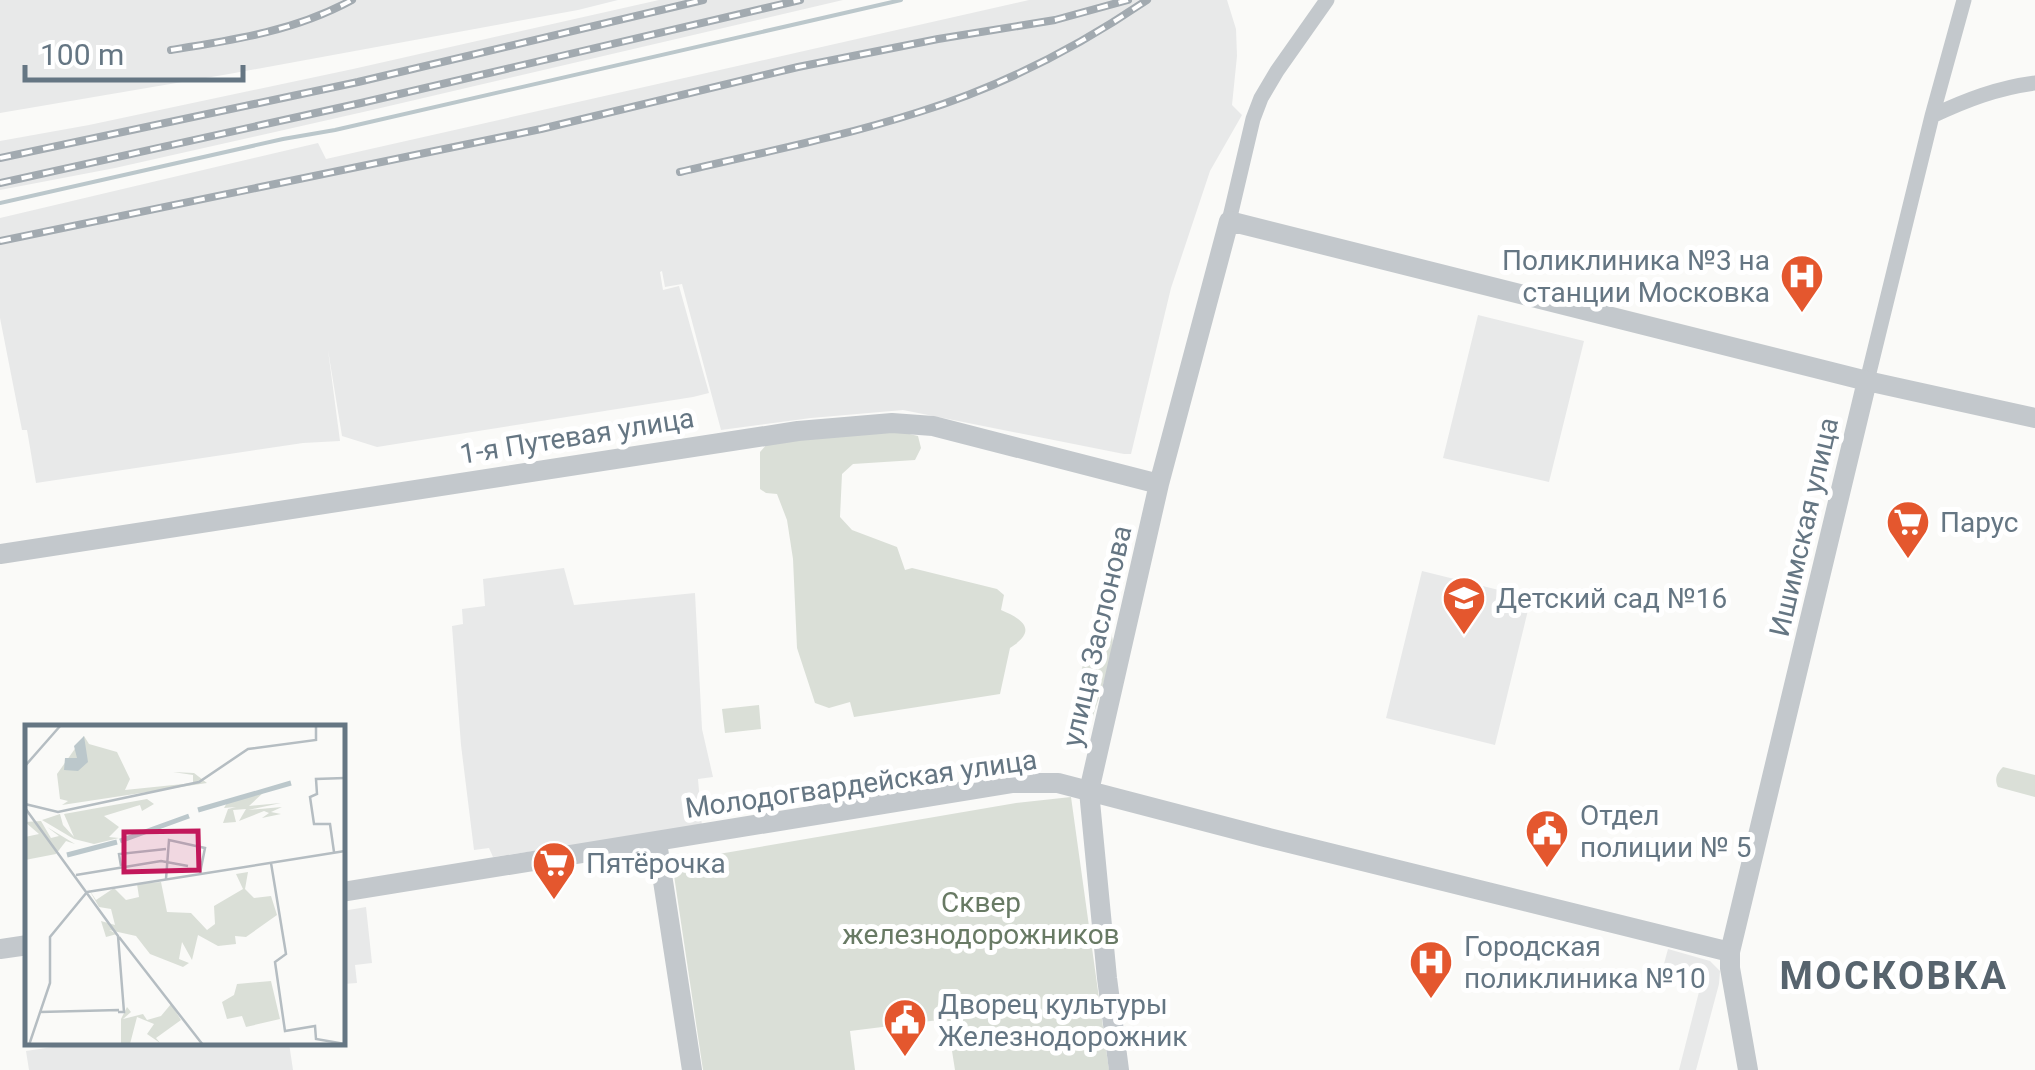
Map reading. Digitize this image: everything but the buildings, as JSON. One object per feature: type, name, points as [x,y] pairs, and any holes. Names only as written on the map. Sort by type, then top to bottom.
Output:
[{"type":"street","points":[[1327,0],[1261,98],[1229,222],[1867,381],[2035,418]]},
{"type":"street","name":"Ишимская улица","points":[[1748,1070],[1730,952],[1932,116],[1964,0]]},
{"type":"street","points":[[1932,116],[2005,86],[2035,83]]},
{"type":"street","name":"улица Заслонова","points":[[1119,1070],[1090,791],[1158,484],[1229,222]]},
{"type":"street","name":"1-я Путевая улица","points":[[0,554],[798,430],[892,423],[954,431],[1158,484]]},
{"type":"street","name":"Молодогвардейская улица","points":[[345,892],[1013,784],[1058,783],[1264,838],[1730,952]]},
{"type":"street","points":[[657,842],[692,1070]]},
{"type":"street","points":[[0,949],[25,945]]},
{"type":"shaded area","points":[[0,0],[618,0],[0,113]]},
{"type":"shaded area","points":[[659,0],[843,0],[115,168],[0,190],[0,141],[353,69]]},
{"type":"shaded area","points":[[1029,0],[1227,0],[1236,29],[1232,105],[1242,115],[1210,171],[1171,288],[1131,454],[903,410],[721,430],[682,284],[665,287],[662,271],[663,290],[679,286],[709,393],[377,447],[342,436],[328,350],[340,441],[303,443],[36,483],[0,318],[0,218],[318,143],[326,159]]},
{"type":"shaded area","points":[[1478,315],[1584,341],[1549,482],[1443,458]]},
{"type":"shaded area","points":[[564,568],[574,605],[695,593],[702,729],[713,777],[698,779],[702,827],[493,857],[489,848],[474,850],[452,626],[463,624],[462,609],[485,606],[483,579]]},
{"type":"shaded area","name":"Детский сад №16","points":[[1422,571],[1531,598],[1495,745],[1386,718]]},
{"type":"shaded area","points":[[366,907],[372,963],[355,965],[357,983],[345,984],[345,911]]},
{"type":"shaded area","points":[[1668,949],[1710,961],[1720,971],[1696,1070],[1679,1070],[1701,984],[1662,971]]},
{"type":"shaded area","points":[[66,1045],[289,1045],[293,1070],[29,1070],[26,1051]]},
{"type":"green space","points":[[892,430],[918,436],[921,448],[915,460],[853,464],[842,474],[840,517],[852,530],[897,547],[905,570],[912,568],[997,589],[1004,595],[1001,610],[1022,622],[1025,631],[1010,648],[1000,694],[854,717],[850,702],[829,708],[815,703],[797,648],[787,520],[777,494],[760,489],[760,452],[769,442]]},
{"type":"green space","points":[[1099,627],[1111,634],[1113,644],[1090,726],[1083,731],[1075,726],[1077,688]]},
{"type":"green space","points":[[759,705],[761,729],[725,733],[722,709]]},
{"type":"green space","points":[[2003,767],[2035,775],[2035,797],[1998,787],[1997,776]]},
{"type":"green space","name":"Сквер железнодорожников","points":[[1071,797],[1109,1070],[955,1070],[947,1019],[850,1031],[855,1070],[703,1070],[672,862]]},
{"type":"waterway","points":[[0,203],[901,0]]},
{"type":"railway","points":[[171,50],[286,27],[352,0]]},
{"type":"railway","points":[[0,158],[358,82],[703,0]]},
{"type":"railway","points":[[0,183],[800,0]]},
{"type":"railway","points":[[0,241],[541,129],[798,67],[1055,20],[1128,0]]},
{"type":"railway","points":[[680,172],[860,129],[979,91],[1094,34],[1147,0]]},
{"type":"place","name":"Поликлиника №3 на станции Московка","points":[[1802,314]]},
{"type":"place","name":"Парус","points":[[1908,560]]},
{"type":"place","name":"Детский сад №16","points":[[1464,636]]},
{"type":"place","name":"Отдел полиции № 5","points":[[1547,869]]},
{"type":"place","name":"Пятёрочка","points":[[554,901]]},
{"type":"place","name":"Городская поликлиника №10","points":[[1431,1000]]},
{"type":"place","name":"Дворец культуры Железнодорожник","points":[[905,1058]]},
{"type":"district","name":"МОСКОВКА","points":[[1894,976]]}]
